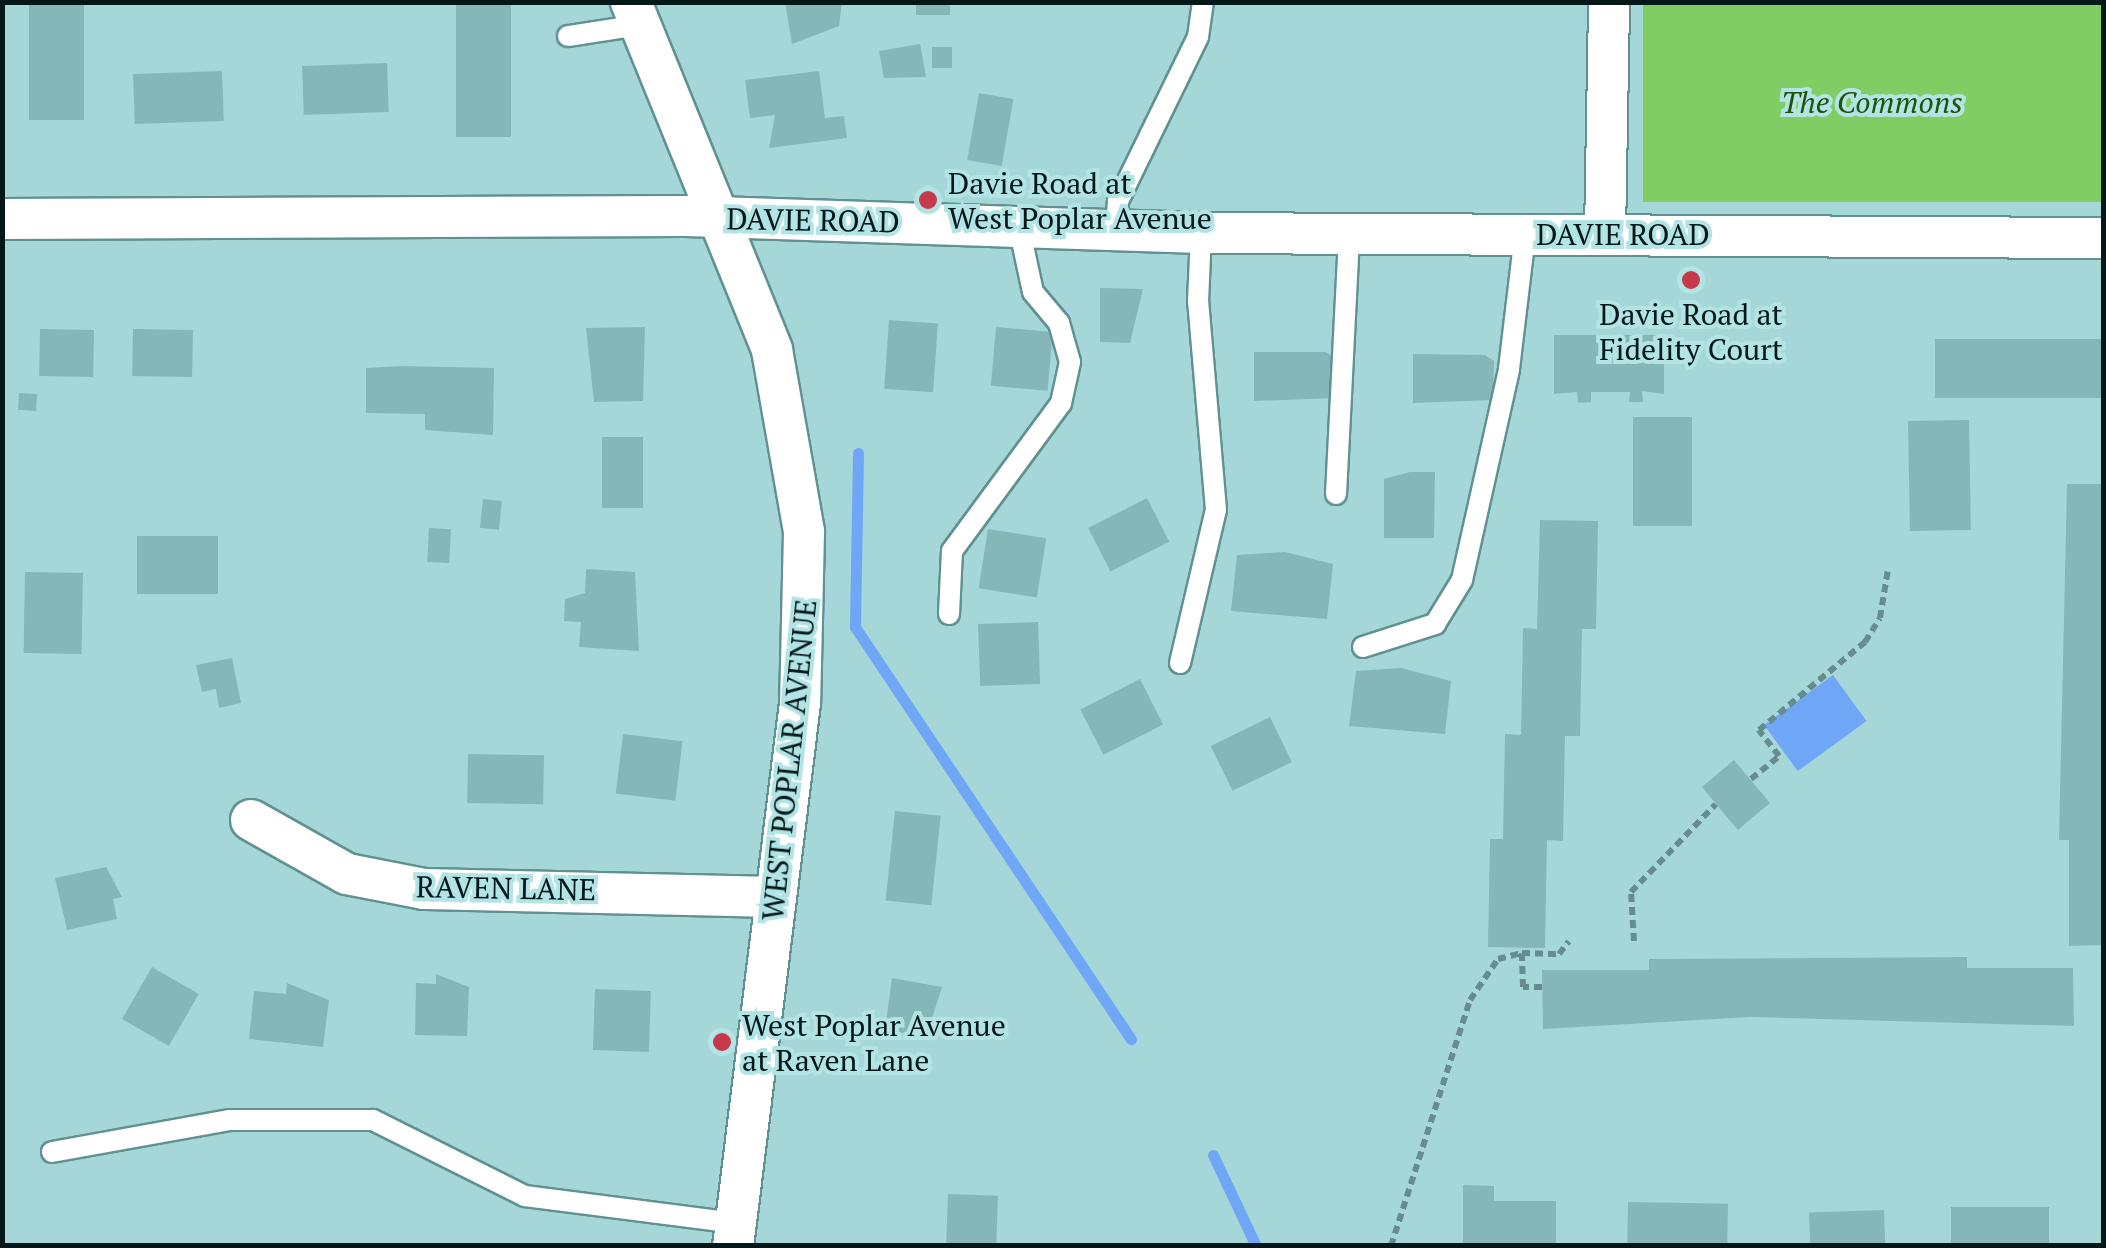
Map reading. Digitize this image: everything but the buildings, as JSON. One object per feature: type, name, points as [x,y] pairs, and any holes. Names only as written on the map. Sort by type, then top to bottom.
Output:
[{"type":"street","points":[[1605,235],[1608,2]]},
{"type":"street","name":"WEST POPLAR AVENUE","points":[[636,14],[724,220],[772,350],[804,532],[804,661],[734,1234]]},
{"type":"street","name":"DAVIE ROAD","points":[[2,219],[724,220],[1201,232],[2104,238]]},
{"type":"street","name":"RAVEN LANE","points":[[251,820],[332,868],[424,889],[776,897]]},
{"type":"lane","points":[[1116,230],[1118,200],[1198,37],[1203,2]]},
{"type":"lane","points":[[568,36],[636,14]]},
{"type":"lane","points":[[950,614],[952,550],[1061,403],[1070,362],[1059,323],[1033,292],[1019,226]]},
{"type":"lane","points":[[1180,664],[1216,510],[1198,302],[1201,232]]},
{"type":"lane","points":[[1336,494],[1349,233]]},
{"type":"lane","points":[[1363,647],[1435,624],[1462,580],[1512,352],[1525,234]]},
{"type":"lane","points":[[52,1152],[230,1120],[373,1120],[525,1196],[734,1234]]},
{"type":"path","points":[[1750,780],[1779,756],[1759,730],[1865,642],[1880,618],[1888,569]]},
{"type":"path","points":[[1634,940],[1631,892],[1716,804]]},
{"type":"path","points":[[1391,1246],[1470,1000],[1498,960],[1522,954],[1559,954],[1569,941]]},
{"type":"path","points":[[1522,954],[1523,987],[1542,987]]},
{"type":"green space","name":"The Commons","points":[[1643,3],[2103,3],[2103,202],[1643,202]]},
{"type":"water","points":[[1833,675],[1867,721],[1798,771],[1764,725]]},
{"type":"waterway","points":[[858,453],[855,627],[1131,1039]]},
{"type":"waterway","points":[[1213,1155],[1256,1246]]},
{"type":"place","name":"Davie Road at West Poplar Avenue","points":[[928,200]]},
{"type":"place","name":"Davie Road at Fidelity Court","points":[[1691,280]]},
{"type":"place","name":"West Poplar Avenue at Raven Lane","points":[[722,1042]]}]
